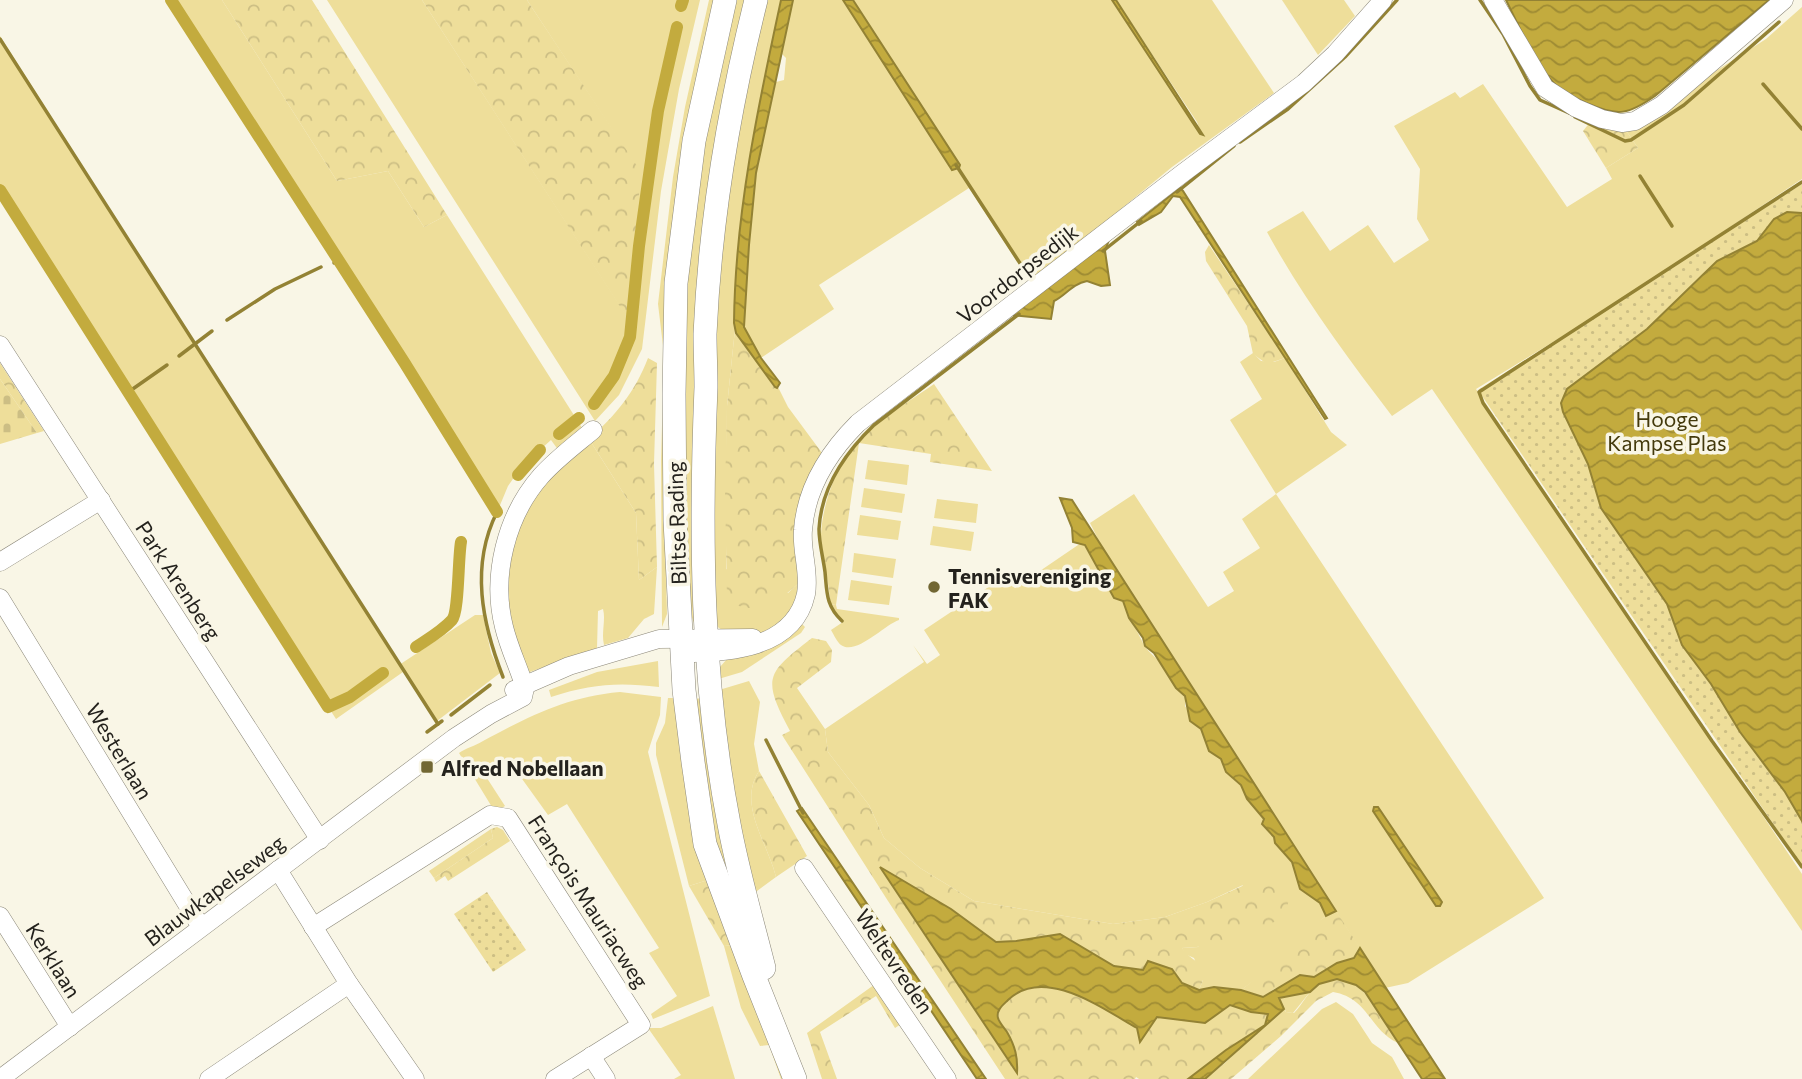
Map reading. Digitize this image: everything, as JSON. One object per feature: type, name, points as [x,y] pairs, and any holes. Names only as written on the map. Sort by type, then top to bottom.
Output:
[{"type":"main road","name":"Biltse Rading","points":[[724,0],[694,141],[676,283],[675,521],[682,646],[692,762],[705,844],[740,942],[795,1079]]},
{"type":"main road","name":"Biltse Rading","points":[[756,0],[734,102],[710,264],[705,336],[701,505],[714,726],[729,822],[779,1036]]},
{"type":"street","name":"Voordorpsedijk","points":[[682,646],[755,646],[766,642],[790,623],[799,612],[806,594],[803,530],[810,495],[818,475],[842,439],[1182,173],[1304,83],[1328,61],[1383,0]]},
{"type":"street","points":[[1493,0],[1545,88],[1576,108],[1602,119],[1622,123],[1636,121],[1662,105],[1784,0]]},
{"type":"street","name":"Park Arenberg","points":[[0,345],[320,840]]},
{"type":"street","points":[[523,681],[504,628],[500,605],[499,581],[503,552],[517,511],[526,496],[541,476],[593,430]]},
{"type":"street","points":[[0,562],[101,500]]},
{"type":"street","name":"Westerlaan","points":[[0,598],[201,928]]},
{"type":"street","name":"Blauwkapelseweg","points":[[0,1079],[454,738],[491,714],[523,698],[523,681],[659,639],[682,646]]},
{"type":"street","name":"François Mauriacweg","points":[[313,927],[490,815],[508,818],[641,1025],[591,1056]]},
{"type":"street","name":"Weltevreden","points":[[804,868],[947,1079]]},
{"type":"street","points":[[278,870],[349,984],[415,1079]]},
{"type":"street","name":"Kerklaan","points":[[0,916],[70,1027]]},
{"type":"street","points":[[209,1079],[349,984]]},
{"type":"street","points":[[555,1079],[591,1056],[606,1079]]},
{"type":"green space","points":[[171,0],[222,0],[337,181],[388,171],[424,227],[447,215],[584,431],[559,451],[551,440],[522,466],[508,486],[498,510]]},
{"type":"green space","points":[[222,0],[312,0],[447,215],[424,227],[388,171],[337,181]]},
{"type":"green space","points":[[327,0],[422,0],[628,318],[640,172],[527,0],[700,0],[679,89],[661,191],[642,349],[619,395],[595,421]]},
{"type":"green space","points":[[422,0],[527,0],[641,172],[628,319]]},
{"type":"green space","points":[[709,0],[720,0],[663,459],[667,614],[662,627],[661,461],[664,354],[658,304],[673,177],[685,107]]},
{"type":"green space","points":[[735,0],[750,0],[728,96],[696,628],[691,615],[679,448],[689,200]]},
{"type":"green space","points":[[765,0],[781,0],[764,81],[738,249],[735,329],[727,406],[726,569],[788,593],[802,580],[794,603],[783,621],[765,632],[741,634],[727,632],[715,625],[706,463],[723,215]]},
{"type":"green space","points":[[793,0],[843,0],[952,170],[960,165],[853,0],[1112,0],[1202,136],[1197,122],[1116,0],[1212,0],[1274,93],[1172,167],[1031,283],[969,188],[819,285],[834,309],[761,358],[744,327],[749,245],[756,173],[776,82],[784,80],[786,58],[782,54]]},
{"type":"green space","points":[[1282,0],[1344,0],[1355,16],[1318,55]]},
{"type":"green space","points":[[1802,7],[1802,179],[1612,306],[1476,389],[1802,874],[1802,931],[1432,389],[1392,416],[1311,304],[1267,232],[1303,211],[1330,251],[1368,225],[1394,263],[1429,240],[1417,219],[1420,169],[1394,126],[1455,92],[1460,98],[1483,84],[1567,207],[1612,179],[1606,168],[1638,148],[1625,129],[1766,39]]},
{"type":"green space","points":[[0,36],[399,665],[475,615],[483,615],[491,653],[500,673],[437,721],[403,672],[336,719],[0,198]]},
{"type":"green space","points":[[1591,121],[1625,129],[1638,148],[1606,168],[1583,131]]},
{"type":"green space","name":"Hooge Kampse Plas","points":[[1802,184],[1802,866],[1478,390]]},
{"type":"green space","points":[[1209,245],[1285,358],[1267,364],[1253,354],[1247,326],[1206,261],[1205,252]]},
{"type":"green space","points":[[735,329],[825,457],[819,466],[802,580],[777,601],[758,608],[748,608],[727,600],[727,406]]},
{"type":"green space","points":[[1253,353],[1261,361],[1274,362],[1285,358],[1331,432],[1347,445],[1276,494],[1230,420],[1262,399],[1240,362]]},
{"type":"green space","points":[[648,358],[657,363],[654,464],[657,567],[639,580],[636,513],[589,439],[624,402]]},
{"type":"green space","points":[[0,363],[44,431],[37,433],[0,379]]},
{"type":"green space","points":[[0,379],[37,433],[0,444]]},
{"type":"green space","points":[[934,384],[992,471],[930,462],[931,454],[859,443],[836,605],[830,604],[821,534],[824,510],[837,474],[849,452],[864,435]]},
{"type":"green space","points":[[589,439],[636,513],[639,580],[657,567],[654,614],[644,619],[628,638],[604,645],[603,609],[598,611],[597,648],[527,673],[508,626],[508,554],[533,493]]},
{"type":"green space","points":[[868,460],[909,465],[907,485],[865,479]]},
{"type":"green space","points":[[864,488],[905,494],[902,513],[861,507]]},
{"type":"green space","points":[[1134,494],[1208,607],[1234,591],[1223,572],[1260,548],[1242,519],[1276,494],[1544,898],[1408,983],[1385,988],[1102,547],[1090,523]]},
{"type":"green space","points":[[937,499],[978,504],[976,523],[934,518]]},
{"type":"green space","points":[[860,515],[901,521],[898,540],[857,535]]},
{"type":"green space","points":[[933,526],[974,532],[971,551],[930,545]]},
{"type":"green space","points":[[1081,543],[1085,545],[1114,598],[1123,600],[1146,648],[1185,696],[1185,706],[1201,729],[1209,750],[1222,759],[1223,766],[1241,785],[1247,799],[1264,819],[1262,825],[1292,862],[1300,889],[1320,903],[1326,916],[1241,990],[1214,987],[1199,990],[1203,980],[1194,958],[1185,954],[1182,948],[1198,947],[1243,885],[1165,917],[1113,924],[974,901],[920,868],[884,838],[869,805],[828,752],[825,729],[924,662],[913,645],[927,664],[940,655],[924,630],[1005,576],[1015,588]]},
{"type":"green space","points":[[854,553],[896,559],[893,578],[852,572]]},
{"type":"green space","points":[[851,580],[892,586],[889,605],[848,600]]},
{"type":"green space","points":[[830,604],[836,605],[837,609],[899,620],[862,643],[847,647],[840,644],[831,630],[843,622]]},
{"type":"green space","points":[[801,623],[805,627],[801,633],[742,672],[715,680],[719,668],[728,658]]},
{"type":"green space","points":[[812,638],[826,641],[832,650],[831,662],[797,688],[825,729],[828,752],[869,805],[884,838],[920,868],[974,901],[1113,924],[1165,917],[1260,878],[1284,885],[1289,898],[1286,914],[1263,929],[1197,947],[1182,948],[1204,968],[1199,990],[1182,983],[1172,969],[1148,962],[1143,970],[1114,966],[1060,934],[996,942],[951,909],[881,868],[1010,1038],[999,1019],[999,1010],[1007,1000],[1022,990],[1038,986],[1056,988],[1091,1001],[1137,1028],[1140,1041],[1157,1017],[1205,1023],[1230,1005],[1269,1014],[1266,1024],[1284,1009],[1294,1013],[1315,987],[1333,979],[1346,980],[1357,986],[1376,1008],[1398,1043],[1381,1030],[1362,1007],[1345,995],[1333,992],[1316,1001],[1281,1036],[1231,1079],[1205,1079],[1261,1027],[1188,1079],[1005,1079],[782,735],[790,731],[775,699],[773,677],[786,660]]},
{"type":"green space","points":[[658,661],[659,687],[605,685],[551,697],[549,690],[597,672]]},
{"type":"green space","points":[[749,681],[760,702],[754,744],[759,771],[751,797],[756,824],[776,877],[753,894],[732,814],[719,690]]},
{"type":"green space","points":[[620,692],[661,697],[660,715],[648,752],[710,996],[653,1019],[651,1014],[677,996],[649,953],[659,948],[567,804],[548,815],[507,758],[483,772],[505,806],[495,812],[459,753],[549,709],[582,698]]},
{"type":"green space","points":[[668,698],[676,698],[711,879],[689,886],[656,755],[656,743],[665,723]]},
{"type":"green space","points":[[701,698],[743,905],[710,845],[690,700]]},
{"type":"green space","points":[[759,771],[807,856],[776,877],[753,811],[751,797]]},
{"type":"green space","points":[[497,827],[503,830],[510,841],[448,881],[445,876],[436,882],[434,878],[493,838],[491,829]]},
{"type":"green space","points":[[491,829],[493,838],[434,878],[429,871]]},
{"type":"green space","points":[[711,879],[736,945],[724,946],[689,886]]},
{"type":"green space","points":[[487,892],[526,950],[493,972],[454,914]]},
{"type":"green space","points":[[1336,911],[1360,948],[1354,958],[1337,963],[1314,977],[1274,989],[1263,997],[1241,990],[1310,928]]},
{"type":"green space","points":[[736,945],[787,1079],[781,1079],[769,1045],[760,1046],[741,1008],[724,946]]},
{"type":"green space","points":[[878,982],[906,1021],[895,1028],[876,996],[820,1032],[837,1079],[822,1079],[807,1033]]},
{"type":"green space","points":[[1310,992],[1293,1013],[1286,1012],[1279,998]]},
{"type":"green space","points":[[1336,1002],[1353,1014],[1372,1043],[1392,1057],[1404,1079],[1248,1079],[1322,1009]]},
{"type":"green space","points":[[713,1006],[735,1079],[674,1079],[681,1075],[648,1028],[661,1028]]},
{"type":"water","points":[[781,0],[793,0],[756,173],[744,327],[761,358],[780,383],[777,388],[736,333],[734,323],[743,201],[756,120]]},
{"type":"water","points":[[843,0],[853,0],[960,165],[959,168],[952,170]]},
{"type":"water","points":[[1112,0],[1116,0],[1203,135],[1200,134]]},
{"type":"water","points":[[1506,0],[1769,0],[1655,96],[1638,107],[1616,112],[1573,97],[1555,85],[1531,50]]},
{"type":"water","points":[[1180,188],[1327,418],[1325,419],[1180,197],[1173,196],[1161,212],[1139,225],[1137,222]]},
{"type":"water","name":"Hooge Kampse Plas","points":[[1787,212],[1802,213],[1802,821],[1785,792],[1740,732],[1711,684],[1682,645],[1667,604],[1601,508],[1588,464],[1561,403],[1567,389],[1647,329],[1717,261],[1757,241],[1774,219]]},
{"type":"water","points":[[1109,240],[1105,251],[1110,285],[1101,286],[1087,281],[1077,285],[1054,301],[1051,319],[1011,315]]},
{"type":"water","points":[[1060,498],[1072,500],[1336,911],[1326,916],[1320,903],[1300,889],[1292,862],[1262,824],[1264,819],[1247,799],[1241,785],[1226,772],[1221,759],[1209,751],[1201,729],[1190,721],[1185,696],[1176,688],[1154,653],[1145,646],[1123,601],[1114,598],[1085,545],[1073,542],[1072,528]]},
{"type":"water","points":[[1374,807],[1378,807],[1442,902],[1440,906],[1436,906],[1373,811]]},
{"type":"water","points":[[802,808],[986,1079],[977,1079],[797,811]]},
{"type":"water","points":[[880,867],[951,909],[996,942],[1060,934],[1114,966],[1143,970],[1148,961],[1172,969],[1182,983],[1199,990],[1214,987],[1241,990],[1263,997],[1300,975],[1314,977],[1337,963],[1354,958],[1360,948],[1445,1079],[1422,1079],[1365,992],[1356,985],[1337,979],[1319,984],[1310,992],[1279,998],[1284,1009],[1205,1079],[1188,1079],[1265,1025],[1268,1014],[1230,1005],[1205,1023],[1157,1017],[1140,1042],[1137,1028],[1073,994],[1056,988],[1022,990],[1004,1004],[998,1015],[1014,1047],[1017,1073]]},
{"type":"waterway","points":[[171,0],[404,362],[497,512]]},
{"type":"waterway","points":[[681,6],[683,0]]},
{"type":"waterway","points":[[1240,142],[1288,109],[1345,57],[1397,0]]},
{"type":"waterway","points":[[1480,0],[1503,34],[1540,100],[1569,113]]},
{"type":"waterway","points":[[1575,117],[1625,141],[1631,140],[1684,105],[1779,22]]},
{"type":"waterway","points":[[594,404],[614,376],[630,337],[639,246],[658,111],[677,27]]},
{"type":"waterway","points":[[0,39],[438,724]]},
{"type":"waterway","points":[[1763,84],[1802,129]]},
{"type":"waterway","points":[[1177,192],[1234,146]]},
{"type":"waterway","points":[[956,165],[1027,274]]},
{"type":"waterway","points":[[1640,176],[1672,226]]},
{"type":"waterway","points":[[1802,182],[1479,392],[1483,403],[1712,741],[1802,867]]},
{"type":"waterway","points":[[0,190],[328,707],[350,697],[383,673]]},
{"type":"waterway","points":[[1103,251],[1141,221]]},
{"type":"waterway","points":[[334,263],[339,262]]},
{"type":"waterway","points":[[227,320],[275,289],[321,267]]},
{"type":"waterway","points":[[842,621],[828,599],[819,534],[825,499],[837,472],[854,447],[874,425],[1019,314]]},
{"type":"waterway","points":[[179,356],[212,331]]},
{"type":"waterway","points":[[127,393],[167,365]]},
{"type":"waterway","points":[[559,434],[579,418]]},
{"type":"waterway","points":[[518,475],[540,450]]},
{"type":"waterway","points":[[497,512],[489,532],[481,574],[489,636],[503,677]]},
{"type":"waterway","points":[[416,647],[452,620],[457,596],[461,542]]},
{"type":"waterway","points":[[451,715],[490,685]]},
{"type":"waterway","points":[[427,732],[442,721]]},
{"type":"waterway","points":[[766,740],[803,813]]},
{"type":"place","name":"Tennisvereniging FAK","points":[[934,587]]},
{"type":"place","name":"Alfred Nobellaan","points":[[427,767]]}]
